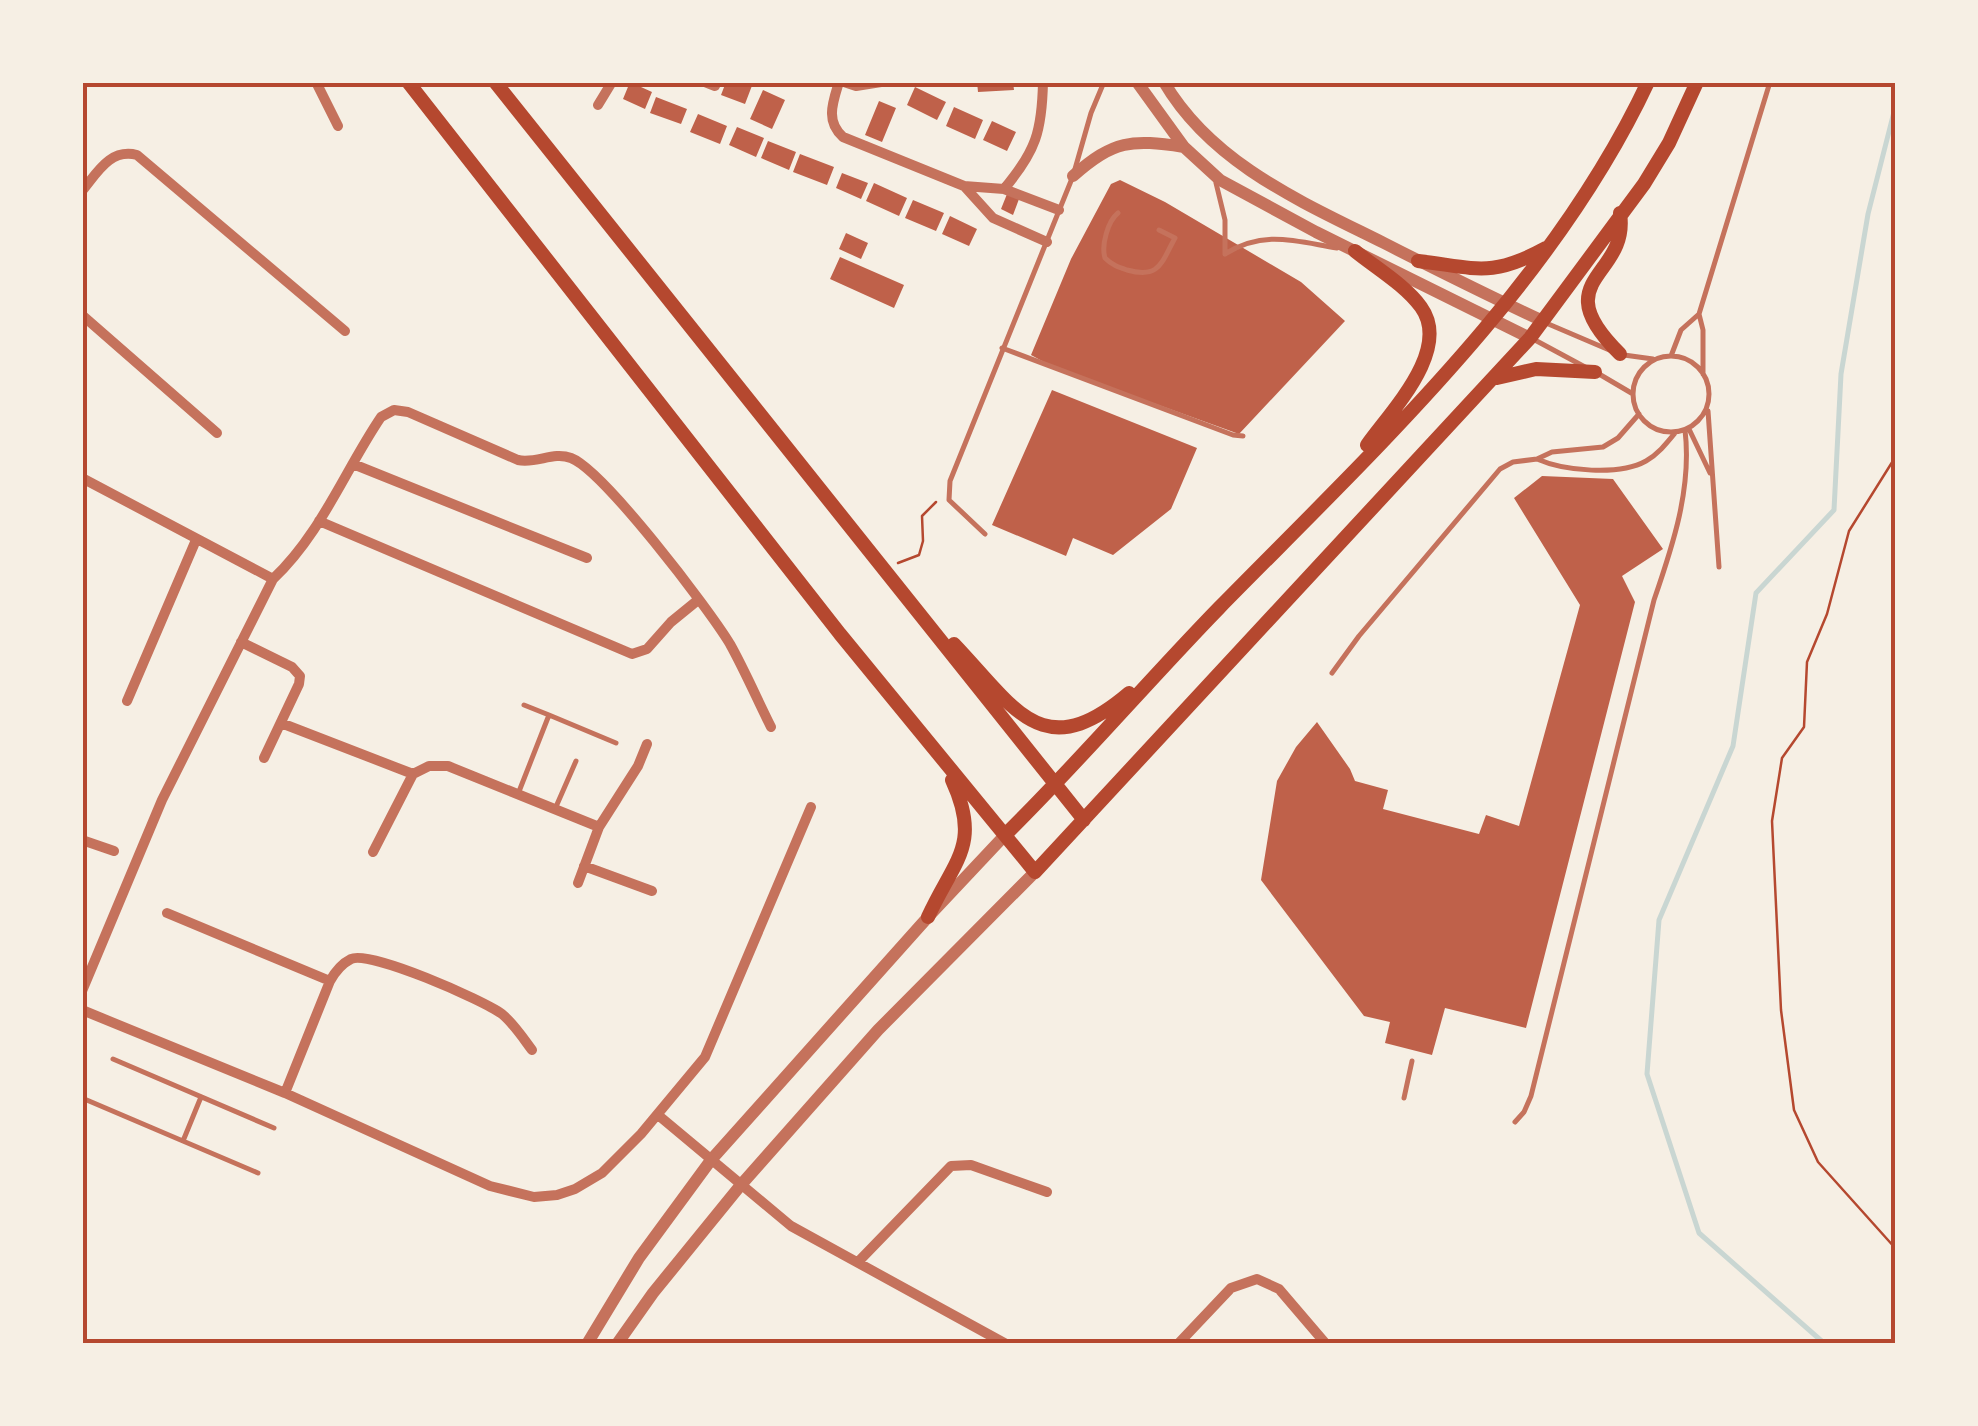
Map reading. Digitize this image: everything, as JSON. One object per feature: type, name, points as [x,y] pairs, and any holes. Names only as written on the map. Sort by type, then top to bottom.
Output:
[{"type":"main road","points":[[408,82],[645,388],[1035,872],[1530,338],[1644,184],[1669,143],[1697,82]]},
{"type":"main road","points":[[495,82],[885,568],[1015,710],[1026,719],[1052,728],[1095,719],[1170,658]]},
{"type":"main road","points":[[1006,834],[1494,319],[1552,245],[1608,159],[1648,82]]},
{"type":"main road","points":[[1620,213],[1619,238],[1592,286],[1587,308],[1594,325],[1620,354]]},
{"type":"main road","points":[[1418,260],[1489,270],[1526,259],[1552,245]]},
{"type":"main road","points":[[1335,490],[1421,369],[1431,345],[1420,304],[1354,250]]},
{"type":"main road","points":[[1491,380],[1536,369],[1594,372]]},
{"type":"main road","points":[[896,581],[1084,820]]},
{"type":"main road","points":[[928,917],[964,848],[967,828],[961,800],[943,762]]},
{"type":"street","points":[[316,82],[338,126]]},
{"type":"street","points":[[598,105],[612,82]]},
{"type":"street","points":[[881,82],[856,86],[842,82],[831,115],[842,137],[964,186],[1004,189],[1059,210]]},
{"type":"street","points":[[1004,189],[1039,135],[1043,82]]},
{"type":"street","points":[[1138,82],[1184,147],[1213,174],[1244,194],[1530,338]]},
{"type":"street","points":[[1164,82],[1208,139],[1234,160],[1318,210],[1543,321]]},
{"type":"street","points":[[1073,176],[1098,154],[1126,143],[1146,141],[1184,147]]},
{"type":"street","points":[[82,191],[112,158],[129,153],[137,156],[345,331]]},
{"type":"street","points":[[964,186],[993,218],[1047,242]]},
{"type":"street","points":[[82,316],[217,433]]},
{"type":"street","points":[[82,991],[162,800],[273,579],[319,521],[381,416],[394,410],[408,412],[518,460],[530,462],[564,456],[574,459],[600,478],[728,640],[771,727]]},
{"type":"street","points":[[353,464],[587,558]]},
{"type":"street","points":[[82,478],[273,579]]},
{"type":"street","points":[[319,521],[632,654],[647,649],[670,622],[698,600]]},
{"type":"street","points":[[126,702],[196,540]]},
{"type":"street","points":[[241,642],[300,676],[300,684],[264,758]]},
{"type":"street","points":[[281,723],[412,774],[440,764],[599,827]]},
{"type":"street","points":[[578,884],[599,827],[638,766],[647,744]]},
{"type":"street","points":[[373,852],[412,774]]},
{"type":"street","points":[[82,1010],[285,1092],[490,1186],[534,1197],[575,1189],[602,1174],[658,1114],[711,1046],[811,807]]},
{"type":"street","points":[[587,1344],[639,1258],[711,1160],[1006,834]]},
{"type":"street","points":[[82,840],[114,852]]},
{"type":"street","points":[[584,866],[652,891]]},
{"type":"street","points":[[617,1344],[652,1293],[740,1186],[878,1030],[1035,872]]},
{"type":"street","points":[[167,913],[330,981]]},
{"type":"street","points":[[285,1092],[330,981],[338,968],[361,956],[384,961],[502,1014],[532,1050]]},
{"type":"street","points":[[658,1114],[740,1186],[801,1232],[1006,1344]]},
{"type":"street","points":[[858,1262],[942,1172],[961,1164],[1047,1192]]},
{"type":"street","points":[[1178,1344],[1231,1288],[1257,1279],[1279,1288],[1326,1344]]},
{"type":"lane","points":[[985,534],[950,500],[948,490],[1073,176],[1104,82]]},
{"type":"lane","points":[[1671,357],[1682,330],[1699,314],[1770,82]]},
{"type":"lane","points":[[1213,174],[1225,220],[1225,254],[1242,243],[1269,238],[1354,250]]},
{"type":"lane","points":[[1118,213],[1113,217],[1102,250],[1105,258],[1121,268],[1146,275],[1155,271],[1176,238],[1159,230]]},
{"type":"lane","points":[[1699,314],[1703,374],[1709,390],[1719,567]]},
{"type":"lane","points":[[1543,321],[1620,354],[1689,361],[1703,374]]},
{"type":"lane","points":[[1530,338],[1634,394]]},
{"type":"lane","points":[[1002,348],[1243,436]]},
{"type":"lane","points":[[1656,360],[1640,374],[1634,394],[1640,414],[1651,426],[1676,432],[1687,429],[1707,407]]},
{"type":"lane","points":[[1332,673],[1488,479],[1513,462],[1552,452],[1604,447],[1640,414]]},
{"type":"lane","points":[[1687,429],[1712,476]]},
{"type":"lane","points":[[1515,1122],[1531,1096],[1654,600],[1677,533],[1687,462],[1687,429]]},
{"type":"lane","points":[[1537,458],[1560,466],[1636,465],[1661,450],[1676,432]]},
{"type":"lane","points":[[524,704],[616,743]]},
{"type":"lane","points":[[518,794],[549,715]]},
{"type":"lane","points":[[555,809],[576,760]]},
{"type":"lane","points":[[112,1059],[274,1128]]},
{"type":"lane","points":[[1404,1098],[1412,1060]]},
{"type":"lane","points":[[183,1141],[201,1097]]},
{"type":"lane","points":[[82,1098],[258,1172]]},
{"type":"path","points":[[1896,456],[1849,531],[1827,614],[1808,662],[1804,727],[1782,758],[1772,821],[1781,1010],[1794,1110],[1818,1162],[1896,1249]]},
{"type":"path","points":[[885,568],[919,556],[922,516],[948,490]]},
{"type":"building","points":[[630,82],[652,92],[645,109],[623,99]]},
{"type":"building","points":[[726,82],[753,83],[745,104],[721,95]]},
{"type":"building","points":[[977,82],[1013,82],[1014,90],[978,92]]},
{"type":"building","points":[[915,87],[946,102],[937,120],[907,105]]},
{"type":"building","points":[[763,90],[785,100],[772,129],[750,119]]},
{"type":"building","points":[[656,97],[687,109],[681,124],[650,113]]},
{"type":"building","points":[[879,101],[896,108],[882,142],[865,135]]},
{"type":"building","points":[[954,107],[983,120],[975,139],[946,126]]},
{"type":"building","points":[[698,114],[727,126],[720,144],[690,132]]},
{"type":"building","points":[[992,121],[1016,132],[1007,151],[983,140]]},
{"type":"building","points":[[737,127],[764,138],[756,157],[729,145]]},
{"type":"building","points":[[768,141],[796,152],[789,170],[761,158]]},
{"type":"building","points":[[800,154],[834,167],[827,185],[793,172]]},
{"type":"building","points":[[842,173],[868,183],[861,199],[836,188]]},
{"type":"building","points":[[1120,180],[1301,282],[1345,321],[1239,434],[1053,367],[1031,355],[1071,259],[1111,184]]},
{"type":"building","points":[[874,183],[907,198],[899,216],[866,201]]},
{"type":"building","points":[[1007,194],[1019,199],[1013,215],[1001,209]]},
{"type":"building","points":[[913,200],[944,213],[936,231],[905,218]]},
{"type":"building","points":[[950,216],[977,229],[969,246],[942,234]]},
{"type":"building","points":[[846,233],[868,243],[861,259],[839,249]]},
{"type":"building","points":[[840,257],[904,285],[894,308],[830,279]]},
{"type":"building","points":[[1052,390],[1197,448],[1171,509],[1113,555],[1073,538],[1066,556],[992,525]]},
{"type":"building","points":[[1542,476],[1613,479],[1663,549],[1622,576],[1635,602],[1526,1028],[1445,1008],[1432,1055],[1385,1043],[1390,1022],[1364,1016],[1261,880],[1277,781],[1296,747],[1317,722],[1355,781],[1388,790],[1383,809],[1479,834],[1486,815],[1519,826],[1580,605],[1514,498]]},
{"type":"waterway","points":[[1825,1344],[1699,1233],[1647,1074],[1659,920],[1733,746],[1756,593],[1834,510],[1841,374],[1868,214],[1896,104]]}]
